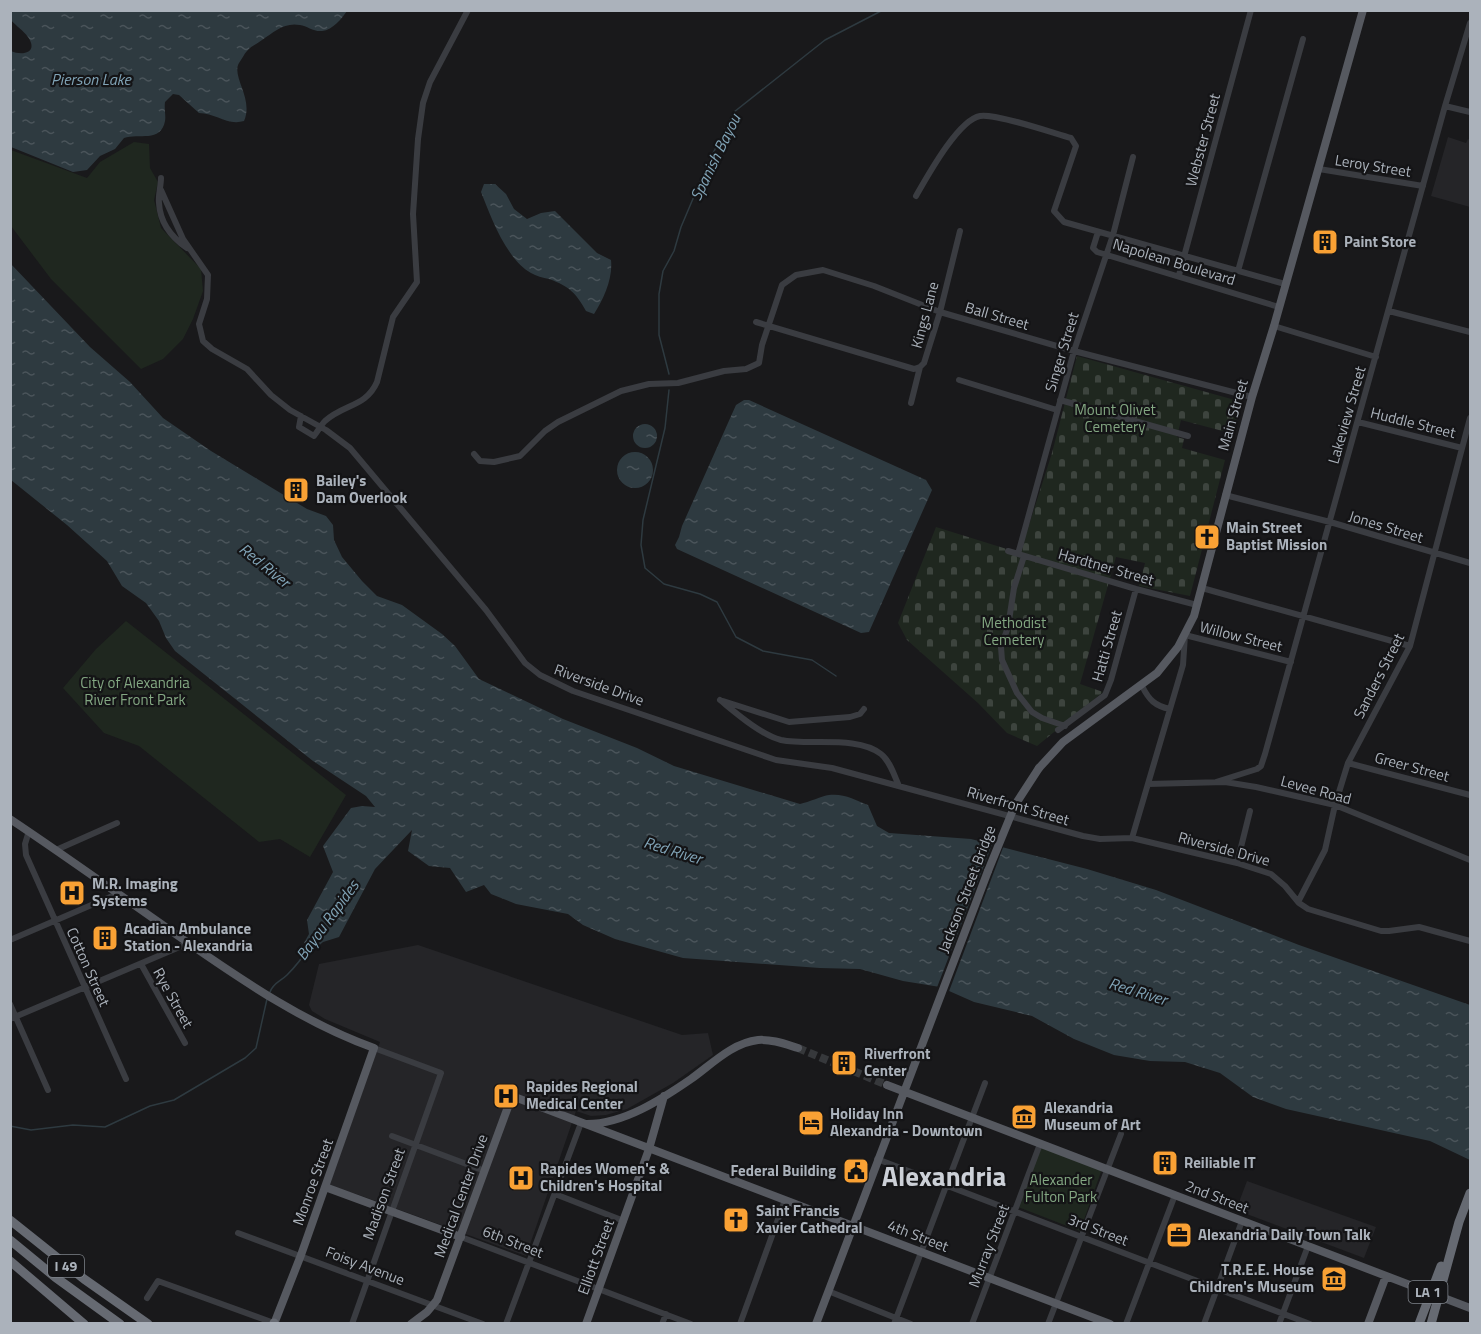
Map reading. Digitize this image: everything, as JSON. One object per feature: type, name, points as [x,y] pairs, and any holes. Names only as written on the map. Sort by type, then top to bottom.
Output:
[{"type":"highway","points":[[1419,1323],[1470,1193]]},
{"type":"highway","name":"I 49","points":[[10,1220],[75,1272],[148,1323]]},
{"type":"highway","points":[[1431,1323],[1459,1222]]},
{"type":"highway","name":"I 49","points":[[10,1240],[55,1277],[120,1323]]},
{"type":"highway","points":[[10,1261],[84,1323]]},
{"type":"highway","points":[[124,1308],[154,1323]]},
{"type":"main road","name":"Main Street","points":[[1039,768],[1063,742],[1157,674],[1170,659],[1185,635],[1202,588],[1252,397],[1363,10]]},
{"type":"main road","name":"Jackson Street Bridge","points":[[816,1323],[1007,821],[1023,790],[1039,768]]},
{"type":"main road","points":[[10,819],[243,980],[344,1037],[374,1048]]},
{"type":"main road","points":[[581,1123],[611,1121],[632,1113],[664,1096],[746,1042],[766,1040],[798,1048]]},
{"type":"main road","name":"Monroe Street","points":[[274,1323],[301,1255],[374,1048]]},
{"type":"main road","name":"2nd Street","points":[[887,1085],[1470,1308]]},
{"type":"main road","name":"4th Street","points":[[512,1096],[1110,1323]]},
{"type":"main road","name":"Medical Center Drive","points":[[434,1305],[512,1096]]},
{"type":"main road","name":"Elliott Street","points":[[586,1323],[649,1149],[664,1096]]},
{"type":"main road","name":"6th Street","points":[[325,1187],[461,1237]]},
{"type":"main road","points":[[1368,1323],[1386,1276]]},
{"type":"main road","points":[[411,1323],[434,1305]]},
{"type":"street","points":[[300,416],[299,428],[312,436],[316,435],[320,427],[336,413],[364,399],[373,390],[393,317],[417,282],[413,214],[423,103],[430,82],[468,10]]},
{"type":"street","name":"Webster Street","points":[[1179,275],[1251,10]]},
{"type":"street","name":"Lakeview Street","points":[[1216,782],[1250,772],[1260,766],[1304,616],[1445,106],[1470,25]]},
{"type":"street","points":[[1238,271],[1303,39]]},
{"type":"street","points":[[1445,106],[1470,112]]},
{"type":"street","points":[[916,196],[943,152],[965,125],[978,116],[992,116],[1071,138],[1076,146],[1054,211],[1064,222],[1098,232]]},
{"type":"street","name":"Singer Street","points":[[1021,555],[1060,400],[1113,236],[1133,157]]},
{"type":"street","name":"Leroy Street","points":[[1319,169],[1423,186]]},
{"type":"street","name":"Riverside Drive","points":[[161,178],[158,201],[166,228],[190,250]]},
{"type":"street","name":"Riverside Drive","points":[[161,190],[183,239],[208,275],[207,299],[199,324],[203,341],[212,349],[247,369],[277,400],[342,441],[359,458],[486,610],[525,663],[540,675],[573,691],[763,756],[832,768],[899,786]]},
{"type":"street","name":"Kings Lane","points":[[911,403],[920,367],[924,363],[940,312],[960,231]]},
{"type":"street","name":"Napolean Boulevard","points":[[1279,307],[1097,252],[1093,248],[1098,232],[1285,284]]},
{"type":"street","name":"Ball Street","points":[[474,454],[480,461],[494,462],[520,456],[545,431],[558,422],[621,391],[649,384],[678,382],[724,371],[746,369],[759,363],[782,285],[796,274],[823,270],[874,286],[940,312],[1074,351],[1252,397]]},
{"type":"street","points":[[1389,311],[1470,332]]},
{"type":"street","points":[[756,322],[914,369],[920,367]]},
{"type":"street","points":[[1274,326],[1376,357]]},
{"type":"street","points":[[959,380],[1057,411]]},
{"type":"street","points":[[1060,400],[1188,436]]},
{"type":"street","name":"Sanders Street","points":[[1298,902],[1325,850],[1348,763],[1410,646],[1470,417]]},
{"type":"street","name":"Huddle Street","points":[[1358,422],[1462,448]]},
{"type":"street","name":"Jones Street","points":[[1225,495],[1330,522],[1435,555],[1470,563]]},
{"type":"street","name":"Hardtner Street","points":[[1008,551],[1197,605]]},
{"type":"street","name":"Hatti Street","points":[[1021,555],[1008,627],[1001,647],[1002,660],[1017,693],[1032,712],[1062,728],[1105,695],[1136,589]]},
{"type":"street","points":[[1202,588],[1410,646]]},
{"type":"street","points":[[1132,838],[1183,665],[1185,635]]},
{"type":"street","name":"Willow Street","points":[[1185,635],[1291,662]]},
{"type":"street","points":[[1142,686],[1152,703],[1170,709]]},
{"type":"street","points":[[864,710],[850,717],[789,722],[720,700],[775,738],[792,741],[830,741],[862,746],[880,753],[891,766],[899,786]]},
{"type":"street","name":"Greer Street","points":[[1348,763],[1470,795]]},
{"type":"street","name":"Levee Road","points":[[1148,784],[1216,782],[1256,787],[1335,806],[1470,860]]},
{"type":"street","name":"Riverfront Street","points":[[899,786],[1083,836],[1100,839],[1132,838]]},
{"type":"street","points":[[1237,863],[1250,811]]},
{"type":"street","points":[[56,850],[117,823]]},
{"type":"street","name":"Cotton Street","points":[[29,831],[25,851],[126,1078]]},
{"type":"street","name":"Riverside Drive","points":[[1132,838],[1237,863],[1271,874],[1308,909],[1381,931],[1389,932],[1419,927],[1470,941]]},
{"type":"street","points":[[10,940],[117,894]]},
{"type":"street","points":[[13,1018],[189,943]]},
{"type":"street","name":"Rye Street","points":[[141,964],[185,1043]]},
{"type":"street","points":[[10,1004],[13,1018],[48,1090]]},
{"type":"street","name":"Madison Street","points":[[352,1323],[441,1073],[374,1048]]},
{"type":"street","points":[[895,1321],[986,1083]]},
{"type":"street","points":[[506,1323],[581,1123]]},
{"type":"street","points":[[1048,1323],[1121,1134]]},
{"type":"street","points":[[392,1136],[485,1171]]},
{"type":"street","name":"Murray Street","points":[[972,1323],[1040,1144]]},
{"type":"street","name":"3rd Street","points":[[877,1159],[1310,1323]]},
{"type":"street","points":[[555,1194],[624,1221]]},
{"type":"street","points":[[1126,1323],[1175,1195]]},
{"type":"street","points":[[740,1323],[785,1200]]},
{"type":"street","points":[[1204,1323],[1242,1221]]},
{"type":"street","name":"Foisy Avenue","points":[[238,1233],[483,1323]]},
{"type":"street","name":"6th Street","points":[[461,1237],[691,1323]]},
{"type":"street","points":[[1279,1323],[1308,1246]]},
{"type":"street","points":[[147,1298],[158,1281],[274,1323]]},
{"type":"street","points":[[828,1291],[895,1321],[911,1323]]},
{"type":"street","points":[[662,1323],[666,1314]]},
{"type":"shaded area","points":[[1448,137],[1466,143],[1468,139],[1470,140],[1470,207],[1431,196]]},
{"type":"shaded area","name":"Rapides Regional Medical Center","points":[[418,945],[682,1035],[708,1033],[713,1055],[673,1083],[627,1109],[606,1115],[591,1116],[576,1111],[526,1256],[329,1186],[380,1042],[325,1019],[312,1011],[309,1005],[319,964]]},
{"type":"shaded area","points":[[1247,1181],[1376,1227],[1364,1258],[1236,1210]]},
{"type":"green space","points":[[134,142],[149,144],[150,168],[158,182],[154,200],[161,228],[201,269],[203,291],[183,339],[163,359],[141,369],[51,279],[11,226],[11,150],[87,178],[100,162]]},
{"type":"green space","name":"Methodist Cemetery","points":[[1077,356],[1242,402],[1234,434],[1181,420],[1177,437],[1184,439],[1182,448],[1225,460],[1190,596],[1139,586],[1145,563],[1116,557],[1080,684],[1103,692],[1037,746],[1007,733],[978,703],[907,640],[898,623],[936,527],[1020,553],[1052,453]]},
{"type":"green space","name":"City of Alexandria River Front Park","points":[[126,621],[346,795],[310,857],[280,839],[259,842],[139,746],[104,733],[63,688],[96,649]]},
{"type":"green space","name":"Alexander Fulton Park","points":[[1041,1145],[1102,1169],[1080,1231],[1018,1207]]},
{"type":"water","name":"Pierson Lake","points":[[347,10],[337,23],[326,30],[313,30],[294,24],[284,26],[249,49],[237,68],[245,96],[244,121],[232,122],[199,113],[179,95],[173,94],[165,102],[165,121],[159,132],[154,135],[124,138],[115,149],[100,156],[87,170],[73,172],[11,147],[11,51],[24,53],[32,47],[26,35],[11,20],[11,11]]},
{"type":"water","points":[[484,184],[495,184],[506,194],[514,209],[527,219],[541,213],[555,211],[597,253],[611,260],[611,274],[607,288],[594,314],[586,311],[579,299],[567,287],[531,273],[514,258],[500,237],[481,192]]},
{"type":"water","name":"Red River","points":[[10,263],[90,347],[130,382],[163,418],[211,451],[307,509],[326,516],[333,525],[334,540],[342,557],[362,581],[377,596],[402,605],[442,634],[455,646],[479,679],[563,719],[637,748],[674,766],[800,804],[829,795],[849,797],[868,805],[877,826],[889,833],[971,839],[1087,869],[1156,890],[1299,945],[1470,1005],[1470,1160],[1430,1141],[1286,1109],[1253,1097],[1220,1073],[1185,1062],[1150,1061],[1114,1055],[1074,1039],[1032,1016],[974,1002],[940,987],[903,981],[860,969],[683,958],[615,939],[583,925],[568,914],[516,904],[491,894],[484,885],[466,892],[450,868],[429,866],[408,851],[412,830],[375,869],[339,937],[323,942],[315,949],[304,943],[309,934],[307,920],[333,872],[323,846],[351,808],[375,807],[366,796],[313,761],[175,651],[166,638],[159,621],[146,603],[122,586],[107,561],[11,480]]},
{"type":"water","points":[[749,400],[926,480],[932,490],[869,632],[861,633],[677,549],[675,545],[682,526],[736,405]]},
{"type":"water","points":[[645,424],[650,425],[656,431],[656,441],[650,447],[645,448],[640,447],[634,441],[633,436],[634,431],[640,425]]},
{"type":"water","points":[[635,452],[648,457],[653,470],[648,483],[635,488],[622,483],[617,470],[622,457]]},
{"type":"pier","points":[[993,842],[1004,845],[948,994],[936,990]]},
{"type":"waterway","name":"Spanish Bayou","points":[[669,374],[659,335],[659,294],[663,271],[674,251],[681,227],[709,161],[734,112],[825,40],[883,10]]},
{"type":"waterway","name":"Spanish Bayou","points":[[669,390],[665,428],[643,520],[641,545],[645,568],[664,584],[700,594],[717,602],[736,637],[763,651],[812,660],[836,676]]},
{"type":"waterway","name":"Bayou Rapides","points":[[270,992],[275,984],[285,977],[302,958],[309,947]]},
{"type":"waterway","name":"Bayou Rapides","points":[[10,1126],[31,1130],[73,1125],[105,1127],[150,1106],[174,1100],[245,1058],[256,1048],[267,999]]},
{"type":"tunnel","points":[[798,1048],[887,1085]]},
{"type":"place","name":"Paint Store","points":[[1325,242]]},
{"type":"place","name":"Bailey's Dam Overlook","points":[[296,490]]},
{"type":"place","name":"Main Street Baptist Mission","points":[[1207,537]]},
{"type":"place","name":"M.R. Imaging Systems","points":[[72,893]]},
{"type":"place","name":"Acadian Ambulance Station - Alexandria","points":[[105,938]]},
{"type":"place","name":"Riverfront Center","points":[[844,1063]]},
{"type":"place","name":"Rapides Regional Medical Center","points":[[506,1096]]},
{"type":"place","name":"Alexandria Museum of Art","points":[[1024,1117]]},
{"type":"place","name":"Holiday Inn Alexandria - Downtown","points":[[811,1123]]},
{"type":"place","name":"Reiliable IT","points":[[1165,1163]]},
{"type":"place","name":"Federal Building","points":[[856,1171]]},
{"type":"place","name":"Rapides Women's & Children's Hospital","points":[[521,1178]]},
{"type":"place","name":"Saint Francis Xavier Cathedral","points":[[736,1220]]},
{"type":"place","name":"Alexandria Daily Town Talk","points":[[1179,1235]]},
{"type":"place","name":"T.R.E.E. House Children's Museum","points":[[1334,1279]]},
{"type":"district","name":"Alexandria","points":[[944,1177]]},
{"type":"park label","name":"Mount Olivet Cemetery","points":[[1115,418]]}]
